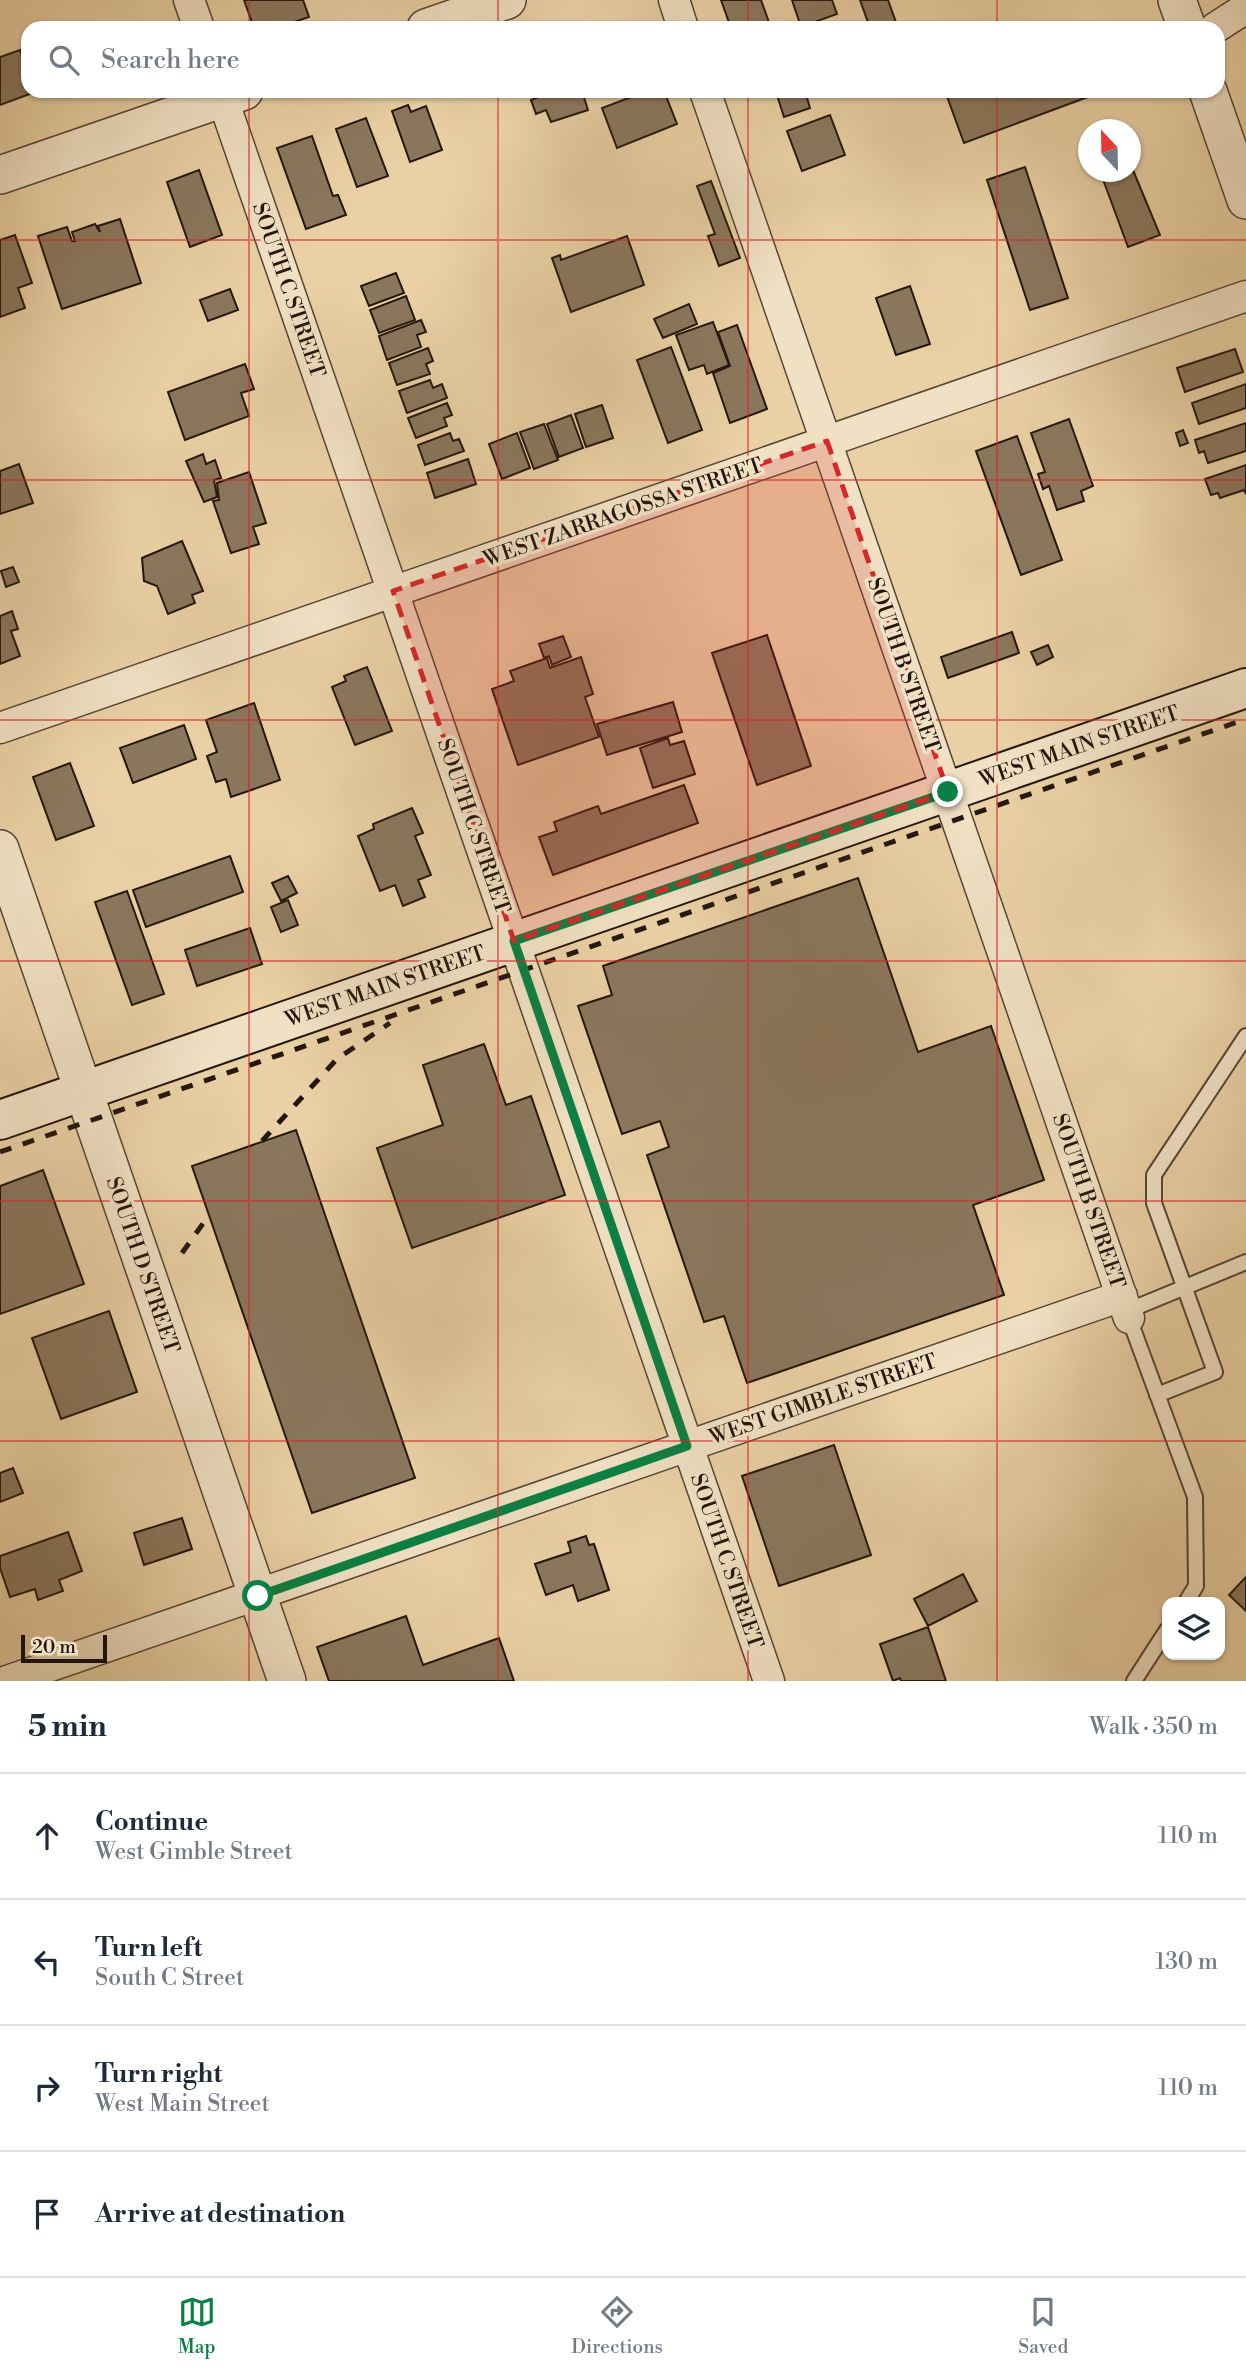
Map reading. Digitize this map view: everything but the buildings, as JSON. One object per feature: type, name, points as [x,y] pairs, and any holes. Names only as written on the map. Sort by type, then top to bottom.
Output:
[{"type":"main road","name":"WEST MAIN STREET","points":[[0,1120],[1246,688]]},
{"type":"street","points":[[189,0],[196,21]]},
{"type":"street","points":[[446,21],[508,0]]},
{"type":"street","points":[[674,0],[681,21]]},
{"type":"street","points":[[1177,0],[1184,21]]},
{"type":"street","points":[[1225,22],[1246,8]]},
{"type":"street","points":[[0,175],[215,98]]},
{"type":"street","name":"SOUTH C STREET","points":[[231,98],[393,591],[769,1681]]},
{"type":"street","name":"SOUTH B STREET","points":[[707,98],[1126,1308]]},
{"type":"street","points":[[1210,98],[1246,200]]},
{"type":"street","name":"WEST ZARRAGOSSA STREET","points":[[0,728],[1246,296]]},
{"type":"street","name":"SOUTH D STREET","points":[[0,849],[287,1681]]},
{"type":"street","name":"WEST GIMBLE STREET","points":[[7,1681],[687,1446],[1126,1308]]},
{"type":"lane","points":[[1157,1395],[1214,1372],[1154,1203],[1154,1175],[1246,1036]]},
{"type":"lane","points":[[1189,1597],[1196,1586],[1195,1497],[1126,1308],[1183,1290],[1246,1262]]},
{"type":"lane","points":[[1134,1681],[1162,1638]]},
{"type":"highlighted area","points":[[827,441],[948,792],[514,941],[393,591]]},
{"type":"railway","points":[[0,1152],[1246,719]]},
{"type":"railway","points":[[262,1141],[337,1059],[390,1023]]},
{"type":"railway","points":[[182,1253],[209,1215]]},
{"type":"route","points":[[258,1596],[687,1446],[514,941],[948,792]]}]
